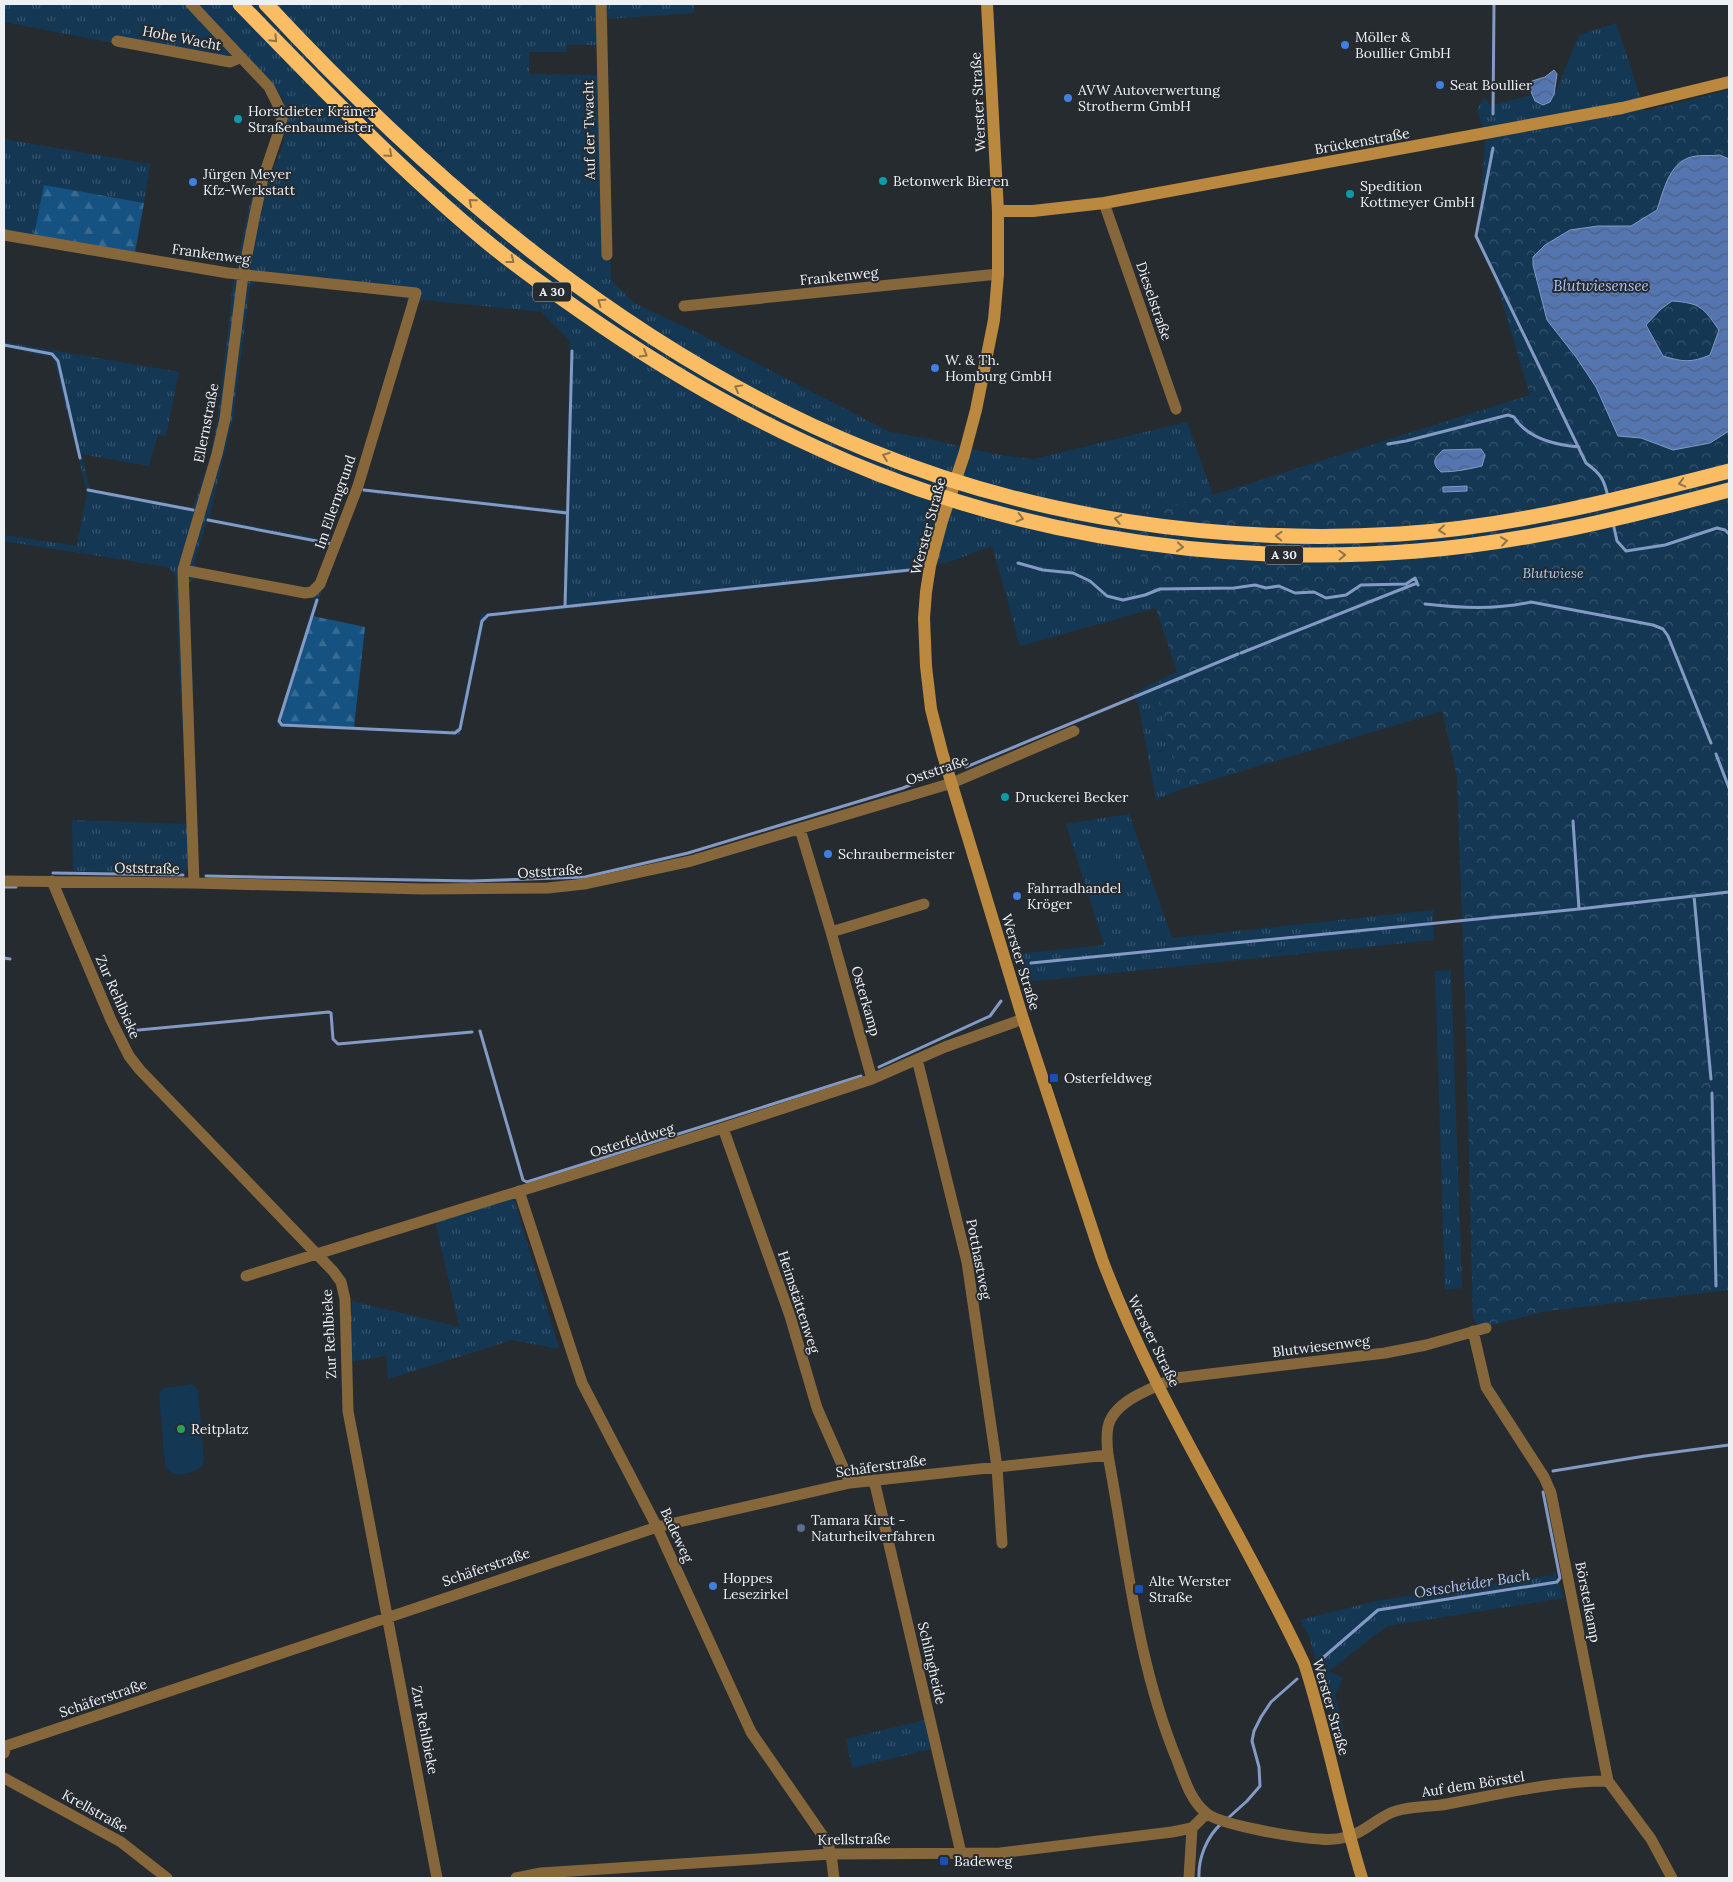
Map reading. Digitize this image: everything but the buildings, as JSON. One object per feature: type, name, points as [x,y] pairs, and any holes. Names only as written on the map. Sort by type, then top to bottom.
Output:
[{"type":"highway","name":"A 30","points":[[240,4],[370,137],[481,237],[555,294],[638,350],[728,404],[800,441],[925,491],[973,506],[1062,528],[1118,539],[1168,546],[1266,554],[1338,555],[1417,551],[1523,538],[1597,523],[1729,490]]},
{"type":"highway","name":"A 30","points":[[266,4],[346,89],[492,220],[552,268],[696,364],[757,398],[869,450],[931,473],[1034,503],[1158,526],[1279,536],[1342,537],[1403,534],[1494,524],[1593,505],[1729,471]]},
{"type":"main road","name":"Werster Straße","points":[[987,4],[998,211],[998,274],[994,320],[976,410],[930,566],[925,609],[926,666],[931,709],[942,752],[1022,1019],[1116,1298],[1158,1386],[1304,1663],[1316,1703],[1349,1836],[1362,1878]]},
{"type":"main road","name":"Brückenstraße","points":[[998,211],[1033,211],[1104,203],[1622,108],[1729,82]]},
{"type":"street","name":"Ellernstraße","points":[[191,4],[269,87],[278,103],[282,118],[263,178],[243,275],[225,419],[184,570],[194,883]]},
{"type":"street","name":"Auf der Twacht","points":[[601,4],[607,255]]},
{"type":"street","name":"Hohe Wacht","points":[[117,41],[230,62],[240,58]]},
{"type":"street","name":"Dieselstraße","points":[[1104,203],[1176,409]]},
{"type":"street","name":"Frankenweg","points":[[4,235],[243,275],[416,293]]},
{"type":"street","name":"Frankenweg","points":[[684,306],[998,274]]},
{"type":"street","name":"Im Ellerngrund","points":[[184,570],[304,593],[312,592],[320,584],[358,486],[416,293]]},
{"type":"street","name":"Oststraße","points":[[4,881],[194,883],[423,889],[548,888],[584,884],[673,865],[952,783],[1074,731]]},
{"type":"street","name":"Osterkamp","points":[[800,829],[872,1079]]},
{"type":"street","name":"Zur Rehlbieke","points":[[52,881],[110,1020],[129,1056],[147,1078],[316,1253],[341,1282],[345,1299],[348,1411],[437,1878]]},
{"type":"street","points":[[831,932],[924,904]]},
{"type":"street","name":"Osterfeldweg","points":[[246,1276],[723,1128],[872,1079],[945,1047],[1022,1019]]},
{"type":"street","name":"Potthastweg","points":[[917,1059],[967,1262],[996,1467]]},
{"type":"street","name":"Heimstättenweg","points":[[723,1128],[790,1316],[817,1408],[850,1483]]},
{"type":"street","name":"Badeweg","points":[[519,1191],[582,1383],[657,1527],[751,1732],[827,1842],[832,1854],[834,1878]]},
{"type":"street","name":"Blutwiesenweg","points":[[1158,1386],[1176,1378],[1385,1353],[1426,1345],[1486,1328]]},
{"type":"street","name":"Börstelkamp","points":[[1473,1331],[1486,1387],[1544,1477],[1551,1493],[1608,1781],[1651,1839],[1672,1878]]},
{"type":"street","points":[[1158,1386],[1124,1404],[1115,1412],[1108,1426],[1108,1454],[1132,1599],[1150,1681],[1169,1742],[1188,1787],[1199,1806],[1210,1816],[1231,1824],[1320,1839],[1349,1836]]},
{"type":"street","name":"Schäferstraße","points":[[4,1753],[6,1746],[657,1527],[850,1483],[1108,1454]]},
{"type":"street","points":[[996,1467],[1002,1542]]},
{"type":"street","name":"Schlingheide","points":[[874,1480],[961,1853]]},
{"type":"street","name":"Krellstraße","points":[[4,1778],[121,1842],[167,1878]]},
{"type":"street","name":"Auf dem Börstel","points":[[1349,1836],[1365,1831],[1396,1810],[1437,1806],[1570,1782],[1608,1781]]},
{"type":"street","points":[[1189,1878],[1192,1828],[1210,1816]]},
{"type":"street","name":"Krellstraße","points":[[516,1878],[538,1873],[832,1854],[1000,1853],[1192,1828]]},
{"type":"green space","points":[[4,4],[694,4],[693,13],[608,19],[608,45],[567,45],[567,52],[529,52],[529,74],[607,75],[611,280],[634,303],[702,335],[890,432],[997,454],[1033,459],[1187,422],[1213,495],[1530,395],[1498,287],[1479,238],[1485,142],[1483,126],[1477,110],[1484,97],[1490,105],[1557,89],[1579,35],[1616,23],[1645,111],[1729,90],[1729,1290],[1545,1311],[1479,1328],[1473,1316],[1465,992],[1457,777],[1442,710],[1182,789],[1156,800],[1139,707],[1134,693],[1177,672],[1156,608],[1020,646],[992,546],[949,562],[918,567],[919,571],[489,617],[484,622],[460,735],[276,726],[315,599],[197,578],[189,582],[194,725],[182,725],[175,574],[168,567],[4,541],[4,535],[77,546],[87,492],[54,360],[51,357],[4,347],[4,342],[179,372],[166,436],[158,434],[149,466],[81,454],[90,489],[193,508],[210,457],[218,417],[233,284],[254,183],[267,186],[286,132],[286,110],[276,88],[246,55],[208,61],[4,22]],"holes":[[[257,281],[404,297],[408,304],[353,486],[332,541],[209,518],[233,419],[250,286]],[[423,300],[542,312],[570,341],[566,510],[361,489],[417,305]],[[360,492],[561,513],[566,518],[563,605],[481,614],[458,728],[452,731],[284,724],[281,720],[321,592]],[[207,521],[330,544],[316,584],[307,588],[199,569],[194,562]]]},
{"type":"green space","name":"Blutwiese","points":[[1729,90],[1729,1290],[1545,1311],[1479,1328],[1473,1316],[1465,992],[1457,777],[1443,711],[1182,789],[1154,684],[1177,672],[1144,573],[1132,516],[1213,495],[1530,395],[1498,287],[1479,238],[1485,142],[1645,112]]},
{"type":"green space","points":[[4,139],[150,164],[144,203],[44,185],[34,235],[4,239]]},
{"type":"green space","points":[[44,185],[144,203],[135,252],[34,235]]},
{"type":"green space","points":[[313,616],[365,627],[354,727],[284,724],[281,719]]},
{"type":"green space","points":[[1129,814],[1172,938],[1433,910],[1434,940],[1026,982],[1017,954],[1104,945],[1066,824]]},
{"type":"green space","points":[[72,820],[187,824],[188,868],[183,874],[73,871]]},
{"type":"green space","points":[[1115,853],[1123,899],[1099,905],[1086,859]]},
{"type":"green space","points":[[1451,970],[1462,1288],[1445,1290],[1435,971]]},
{"type":"green space","points":[[514,1199],[559,1349],[512,1340],[388,1379],[386,1356],[349,1362],[352,1301],[459,1327],[435,1220]]},
{"type":"green space","name":"Reitplatz","points":[[193,1384],[198,1390],[203,1465],[189,1473],[172,1473],[165,1465],[159,1395],[163,1388]]},
{"type":"green space","points":[[1555,1572],[1564,1598],[1387,1626],[1329,1671],[1343,1678],[1335,1695],[1344,1730],[1336,1732],[1309,1636],[1300,1620],[1380,1600],[1554,1575]]},
{"type":"green space","points":[[925,1720],[932,1749],[852,1768],[846,1739]]},
{"type":"water","points":[[1554,70],[1557,74],[1554,94],[1550,102],[1543,105],[1535,101],[1529,87],[1532,81],[1545,77]]},
{"type":"water","name":"Blutwiesensee","points":[[1720,155],[1729,159],[1729,431],[1710,443],[1673,450],[1641,438],[1618,436],[1596,387],[1576,357],[1547,320],[1533,265],[1533,257],[1545,245],[1570,230],[1598,226],[1631,226],[1657,210],[1669,176],[1680,163],[1687,158],[1696,156]],"holes":[[[1672,301],[1689,303],[1700,308],[1709,316],[1719,330],[1710,355],[1687,361],[1663,356],[1646,325],[1661,309]]]},
{"type":"water","points":[[1481,449],[1485,455],[1482,466],[1441,472],[1436,466],[1436,458],[1443,450]]},
{"type":"water","points":[[1467,486],[1467,491],[1443,492],[1443,487]]},
{"type":"waterway","points":[[1493,114],[1494,4]]},
{"type":"waterway","points":[[1493,148],[1476,236],[1586,463],[1601,477],[1608,497]]},
{"type":"waterway","points":[[4,345],[52,354],[58,361],[80,458]]},
{"type":"waterway","points":[[565,607],[572,351]]},
{"type":"waterway","points":[[1388,444],[1508,415],[1514,417],[1526,430],[1542,439],[1579,447]]},
{"type":"waterway","points":[[88,490],[193,510]]},
{"type":"waterway","points":[[364,490],[567,513]]},
{"type":"waterway","points":[[208,520],[332,544]]},
{"type":"waterway","points":[[1613,523],[1617,541],[1626,551],[1665,545],[1717,528],[1725,530],[1729,534]]},
{"type":"waterway","points":[[1018,563],[1043,570],[1073,573],[1090,581],[1107,596],[1123,600],[1160,589],[1234,588],[1255,585],[1266,588],[1279,586],[1295,593],[1314,592],[1326,598],[1346,595],[1361,585],[1406,584],[1415,578],[1418,585]]},
{"type":"waterway","points":[[317,600],[279,721],[282,725],[455,733],[460,729],[482,621],[488,615],[919,569]]},
{"type":"waterway","points":[[1241,653],[1417,583]]},
{"type":"waterway","points":[[1425,604],[1478,607],[1518,605],[1531,602],[1653,625],[1663,629],[1668,636],[1711,743]]},
{"type":"waterway","points":[[966,767],[1238,654]]},
{"type":"waterway","points":[[1716,754],[1729,788]]},
{"type":"waterway","points":[[206,876],[471,881],[585,877],[688,853],[915,783]]},
{"type":"waterway","points":[[1573,821],[1579,909]]},
{"type":"waterway","points":[[53,873],[183,875]]},
{"type":"waterway","points":[[4,887],[16,887]]},
{"type":"waterway","points":[[1031,963],[1579,909],[1729,892]]},
{"type":"waterway","points":[[1694,896],[1711,1079]]},
{"type":"waterway","points":[[4,958],[10,959]]},
{"type":"waterway","points":[[879,1067],[990,1016],[1001,1001]]},
{"type":"waterway","points":[[128,1031],[329,1012],[331,1013],[333,1039],[338,1044],[472,1032]]},
{"type":"waterway","points":[[480,1031],[523,1180],[527,1182],[861,1076]]},
{"type":"waterway","points":[[1712,1093],[1716,1286]]},
{"type":"waterway","name":"Ostscheider Bach","points":[[1553,1471],[1729,1445]]},
{"type":"waterway","name":"Ostscheider Bach","points":[[1317,1663],[1378,1610],[1557,1582],[1560,1578],[1543,1492]]},
{"type":"waterway","name":"Ostscheider Bach","points":[[1227,1819],[1260,1786],[1259,1767],[1252,1741],[1254,1731],[1271,1702],[1297,1679]]},
{"type":"waterway","name":"Ostscheider Bach","points":[[1199,1878],[1204,1848],[1212,1834],[1222,1823]]},
{"type":"place","name":"Möller & Boullier GmbH","points":[[1345,45]]},
{"type":"place","name":"Seat Boullier","points":[[1440,85]]},
{"type":"place","name":"AVW Autoverwertung Strotherm GmbH","points":[[1068,98]]},
{"type":"place","name":"Horstdieter Krämer Straßenbaumeister","points":[[238,119]]},
{"type":"place","name":"Betonwerk Bieren","points":[[883,181]]},
{"type":"place","name":"Jürgen Meyer Kfz-Werkstatt","points":[[193,182]]},
{"type":"place","name":"Spedition Kottmeyer GmbH","points":[[1350,194]]},
{"type":"place","name":"W. & Th. Homburg GmbH","points":[[935,368]]},
{"type":"place","name":"Druckerei Becker","points":[[1005,797]]},
{"type":"place","name":"Schraubermeister","points":[[828,854]]},
{"type":"place","name":"Fahrradhandel Kröger","points":[[1017,896]]},
{"type":"place","name":"Osterfeldweg","points":[[1054,1078]]},
{"type":"place","name":"Reitplatz","points":[[181,1429]]},
{"type":"place","name":"Tamara Kirst - Naturheilverfahren","points":[[801,1528]]},
{"type":"place","name":"Hoppes Lesezirkel","points":[[713,1586]]},
{"type":"place","name":"Alte Werster Straße","points":[[1139,1589]]},
{"type":"place","name":"Badeweg","points":[[944,1861]]}]
